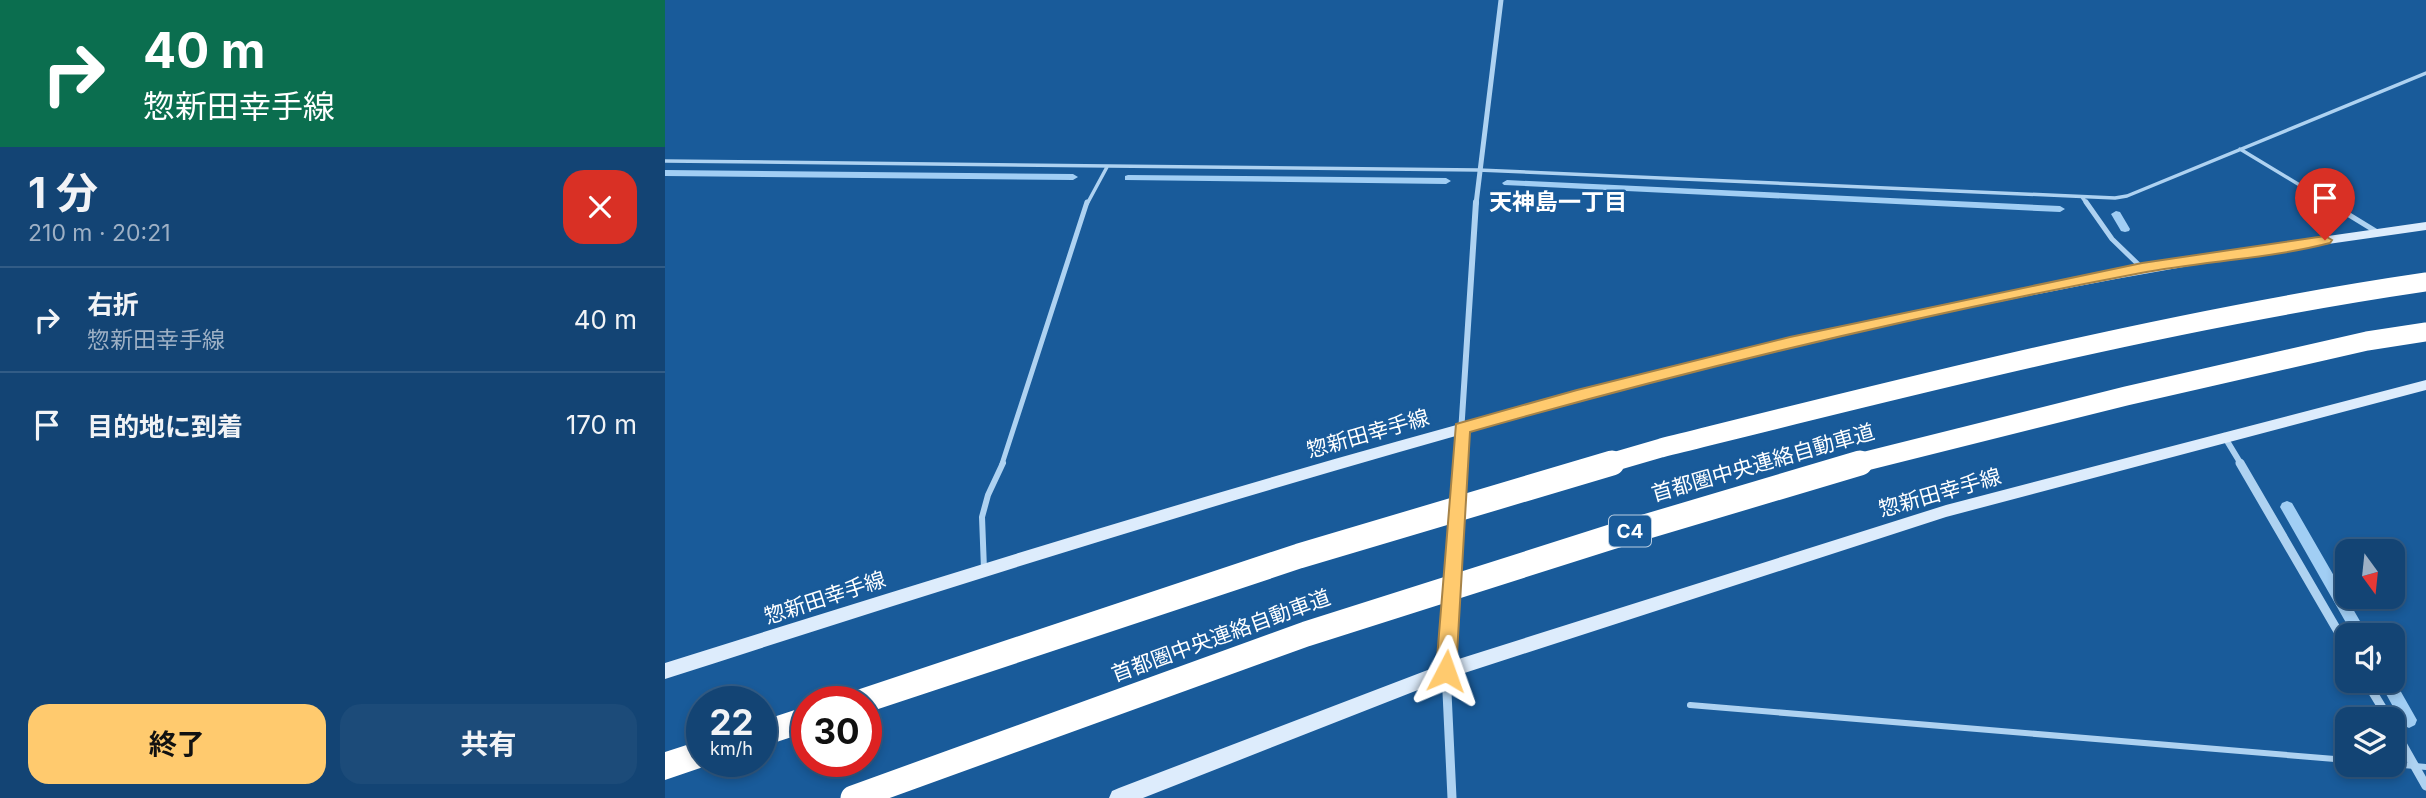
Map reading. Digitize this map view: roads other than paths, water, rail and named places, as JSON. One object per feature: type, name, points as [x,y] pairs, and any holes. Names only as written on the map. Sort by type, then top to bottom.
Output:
[{"type":"highway","name":"首都圏中央連絡自動車道","points":[[882,695],[1299,556],[1661,448],[2007,362],[2317,298],[2426,282]]},
{"type":"highway","name":"首都圏中央連絡自動車道","points":[[853,798],[1306,634],[1689,514],[1896,453],[2045,416],[2367,341],[2426,332]]},
{"type":"highway","points":[[665,766],[686,759]]},
{"type":"main road","name":"惣新田幸手線","points":[[665,671],[984,569],[1462,428],[1790,342],[2142,268],[2426,226]]},
{"type":"main road","name":"惣新田幸手線","points":[[1119,798],[1446,671],[1946,511],[2426,385]]},
{"type":"street","points":[[1452,798],[1446,671],[1478,170],[1500,0]]},
{"type":"street","points":[[2224,436],[2335,626]]},
{"type":"street","points":[[2405,744],[2421,767],[2426,786]]},
{"type":"lane","points":[[665,161],[1478,170],[2082,197],[2127,196],[2426,73]]},
{"type":"lane","points":[[2240,149],[2377,232]]},
{"type":"lane","points":[[984,569],[980,514],[1001,468],[1090,194],[1107,167]]},
{"type":"lane","points":[[2082,197],[2112,239],[2142,268]]},
{"type":"lane","points":[[1690,705],[2335,759]]},
{"type":"waterway","points":[[665,173],[1073,177]]},
{"type":"waterway","points":[[1128,178],[1446,181]]},
{"type":"waterway","points":[[1507,183],[2060,209]]},
{"type":"waterway","points":[[2116,214],[2125,229]]},
{"type":"waterway","points":[[2287,507],[2354,623]]},
{"type":"waterway","points":[[2394,693],[2409,720]]},
{"type":"district","name":"天神島一丁目","points":[[1558,202]]}]
